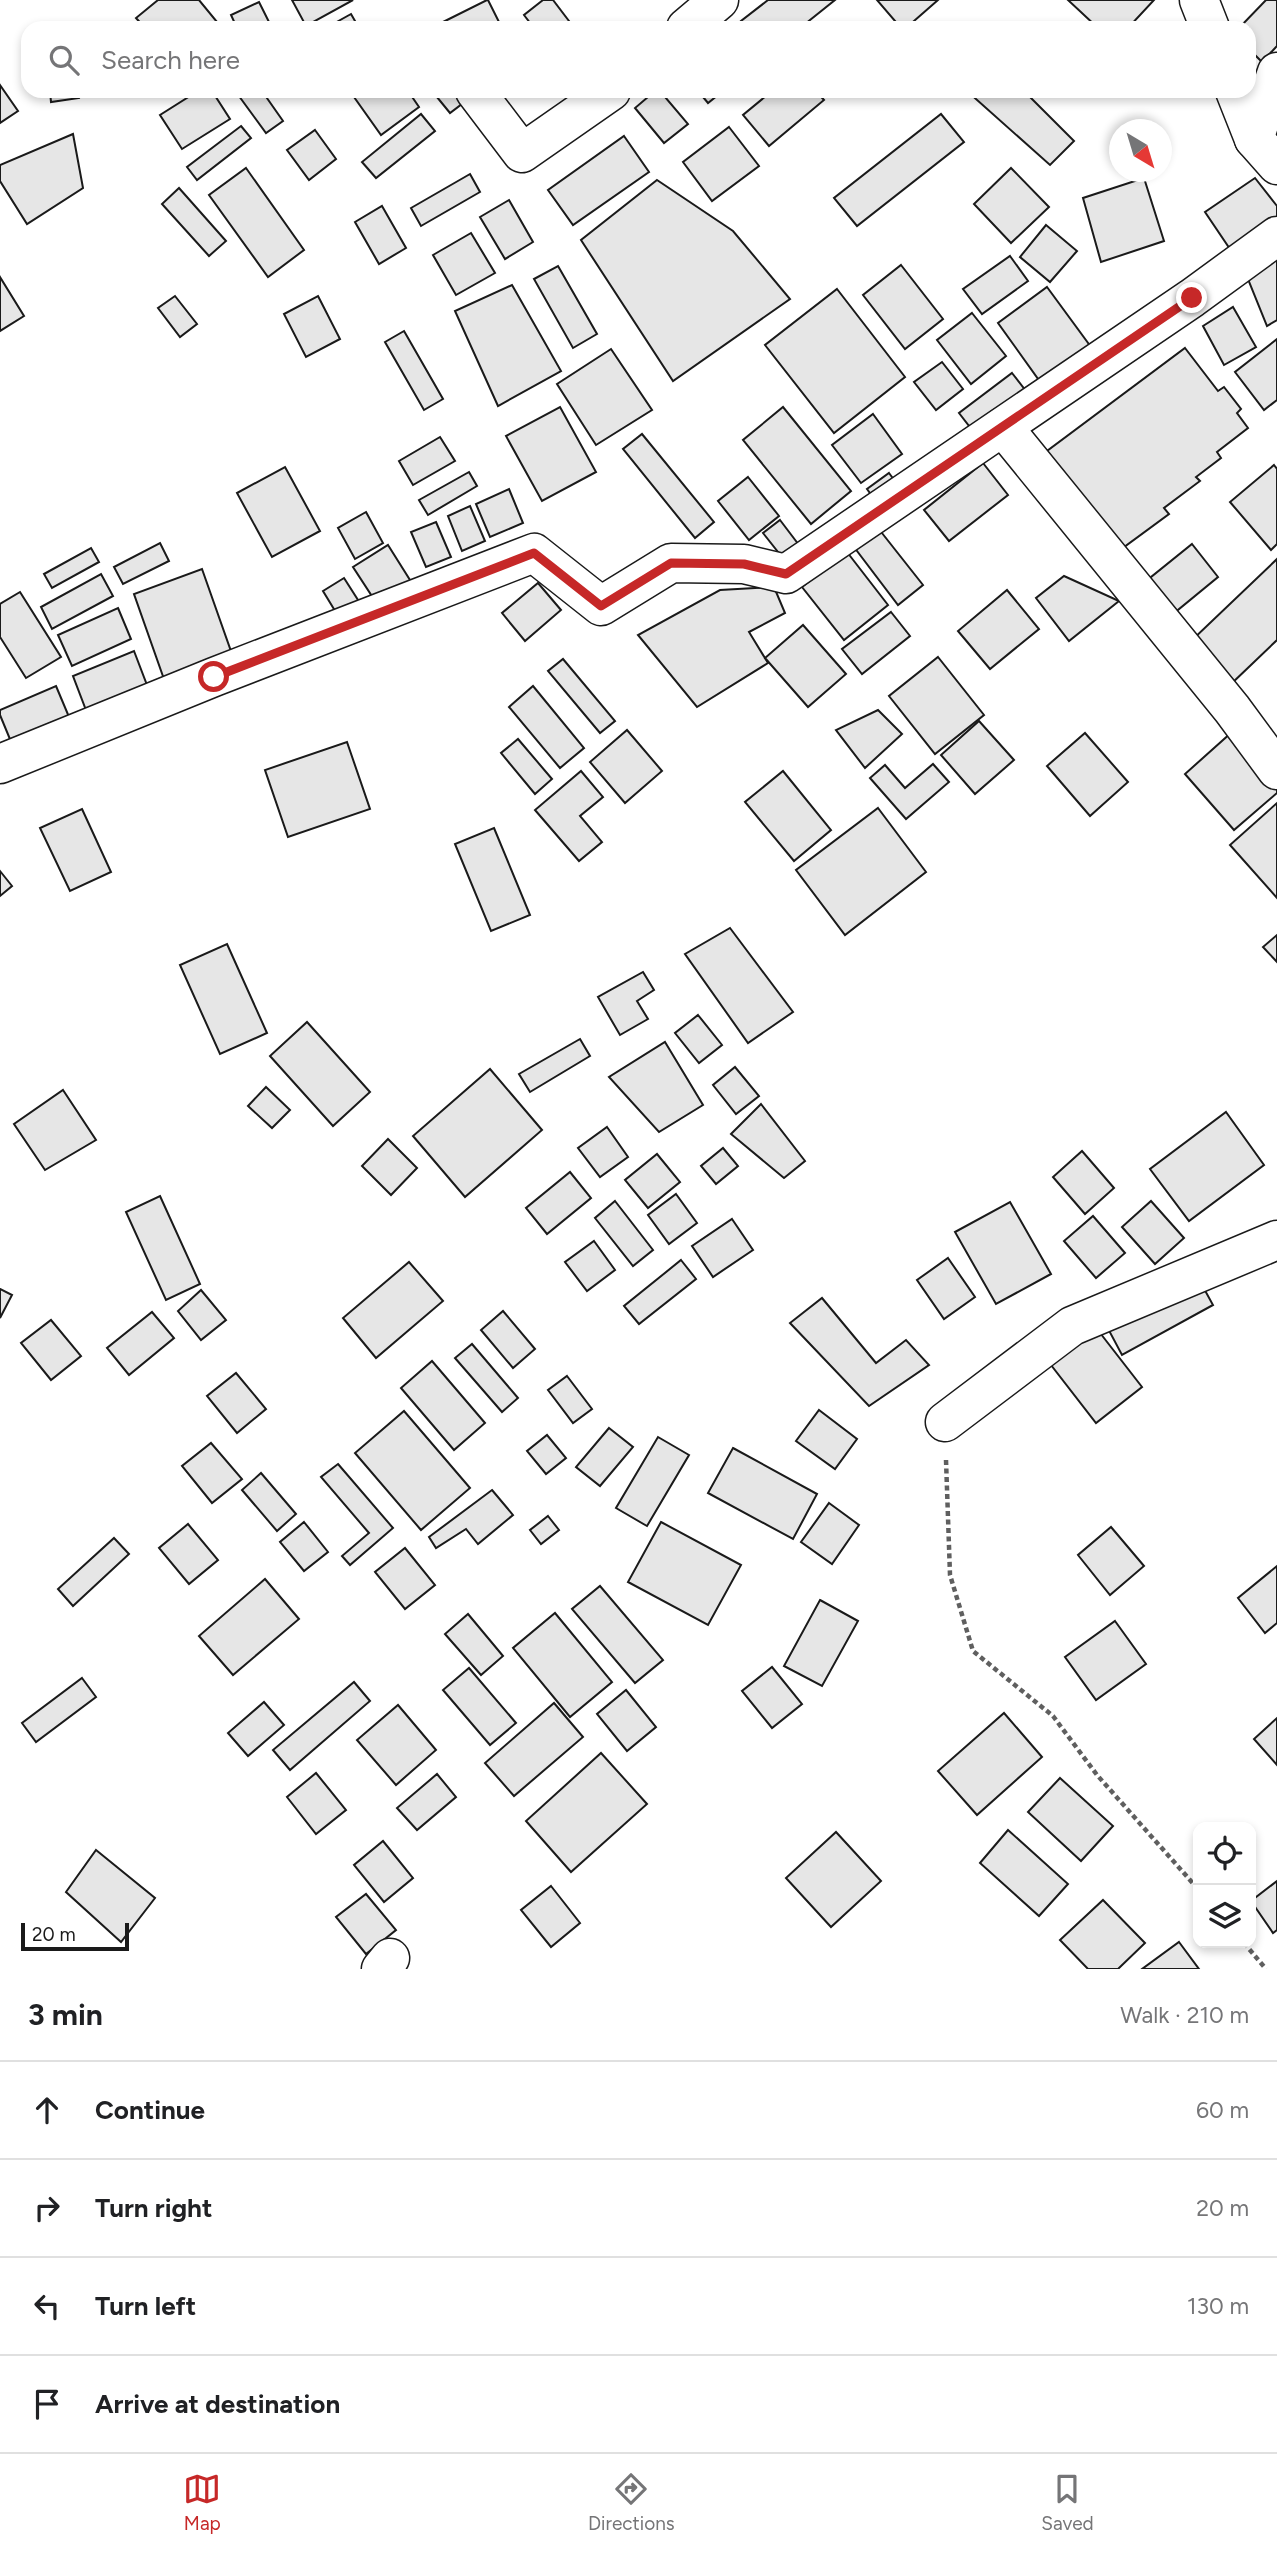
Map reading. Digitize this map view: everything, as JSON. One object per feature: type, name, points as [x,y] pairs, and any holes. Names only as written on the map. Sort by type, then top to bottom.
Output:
[{"type":"street","points":[[694,21],[719,0]]},
{"type":"street","points":[[1199,0],[1207,21]]},
{"type":"street","points":[[1266,152],[1277,72]]},
{"type":"street","points":[[480,98],[523,153],[601,98]]},
{"type":"street","points":[[1239,98],[1266,152]]},
{"type":"street","points":[[0,764],[214,677],[534,553],[601,606],[671,563],[744,564],[786,574],[1192,298],[1277,236]]},
{"type":"street","points":[[1003,427],[1232,709],[1277,770]]},
{"type":"street","points":[[945,1422],[1072,1325],[1277,1240]]},
{"type":"path","points":[[945,1422],[950,1575],[973,1651],[1053,1716],[1097,1775],[1194,1885]]},
{"type":"path","points":[[1248,1948],[1266,1969]]},
{"type":"building","points":[[158,0],[199,0],[216,21],[139,21],[136,18]]},
{"type":"building","points":[[292,0],[353,0],[315,21],[303,21]]},
{"type":"building","points":[[487,0],[498,21],[445,21]]},
{"type":"building","points":[[543,0],[553,0],[569,21],[529,21],[524,15]]},
{"type":"building","points":[[768,0],[835,0],[809,21],[741,21]]},
{"type":"building","points":[[877,0],[938,0],[914,21],[895,21]]},
{"type":"building","points":[[1068,0],[1154,0],[1134,21],[1090,21]]},
{"type":"building","points":[[1266,0],[1277,0],[1277,46],[1262,62],[1256,56],[1256,21],[1246,21]]},
{"type":"building","points":[[259,2],[268,21],[234,21],[231,15]]},
{"type":"building","points":[[351,14],[355,21],[338,21]]},
{"type":"building","points":[[0,85],[18,111],[0,123]]},
{"type":"building","points":[[51,98],[79,98],[51,102]]},
{"type":"building","points":[[187,98],[216,98],[230,119],[182,149],[160,115]]},
{"type":"building","points":[[240,98],[267,98],[283,121],[266,133]]},
{"type":"building","points":[[355,98],[413,98],[419,107],[381,135]]},
{"type":"building","points":[[438,98],[470,98],[450,113]]},
{"type":"building","points":[[647,98],[666,98],[688,124],[664,143],[635,108]]},
{"type":"building","points":[[764,98],[824,100],[769,146],[743,115]]},
{"type":"building","points":[[975,98],[1031,98],[1074,141],[1050,165]]},
{"type":"building","points":[[421,114],[435,131],[376,178],[362,162]]},
{"type":"building","points":[[941,114],[964,142],[857,226],[834,198]]},
{"type":"building","points":[[241,126],[251,138],[197,180],[187,167]]},
{"type":"building","points":[[729,127],[759,166],[712,201],[683,162]]},
{"type":"building","points":[[315,130],[336,159],[309,180],[287,150]]},
{"type":"building","points":[[73,134],[83,188],[27,224],[0,181],[0,165]]},
{"type":"building","points":[[624,136],[649,172],[573,225],[548,190]]},
{"type":"building","points":[[246,168],[304,250],[268,277],[209,195]]},
{"type":"building","points":[[1011,168],[1049,207],[1011,243],[974,204]]},
{"type":"building","points":[[470,174],[480,192],[421,226],[411,208]]},
{"type":"building","points":[[1255,178],[1277,206],[1277,217],[1234,255],[1205,212]]},
{"type":"building","points":[[657,180],[733,231],[790,299],[673,381],[581,240]]},
{"type":"building","points":[[1132,182],[1145,182],[1164,241],[1101,262],[1083,198]]},
{"type":"building","points":[[179,188],[226,241],[209,256],[162,204]]},
{"type":"building","points":[[509,200],[533,242],[505,259],[480,217]]},
{"type":"building","points":[[382,206],[406,248],[379,264],[355,222]]},
{"type":"building","points":[[1046,225],[1077,251],[1050,282],[1020,257]]},
{"type":"building","points":[[471,233],[495,273],[456,295],[433,255]]},
{"type":"building","points":[[1010,256],[1028,281],[982,314],[963,289]]},
{"type":"building","points":[[1277,258],[1277,320],[1267,326],[1248,279]]},
{"type":"building","points":[[901,265],[943,319],[905,349],[863,295]]},
{"type":"building","points":[[558,266],[597,334],[573,348],[534,279]]},
{"type":"building","points":[[0,277],[24,316],[0,331]]},
{"type":"building","points":[[512,285],[561,371],[498,406],[455,311]]},
{"type":"building","points":[[1047,287],[1091,347],[1041,383],[998,323]]},
{"type":"building","points":[[837,289],[905,377],[834,433],[765,345]]},
{"type":"building","points":[[175,296],[197,324],[180,337],[158,308]]},
{"type":"building","points":[[318,296],[340,339],[306,357],[284,314]]},
{"type":"building","points":[[1233,307],[1256,347],[1224,365],[1203,326]]},
{"type":"building","points":[[972,313],[1006,356],[971,384],[937,340]]},
{"type":"building","points":[[404,331],[443,399],[424,410],[385,342]]},
{"type":"building","points":[[1277,339],[1277,400],[1264,410],[1235,372]]},
{"type":"building","points":[[1185,348],[1218,391],[1224,387],[1241,409],[1237,413],[1248,428],[1217,452],[1221,458],[1196,477],[1200,481],[1164,508],[1169,514],[1120,550],[1047,451]]},
{"type":"building","points":[[611,349],[652,410],[596,445],[557,384]]},
{"type":"building","points":[[942,362],[963,389],[936,410],[914,382]]},
{"type":"building","points":[[1012,373],[1026,391],[973,431],[959,413]]},
{"type":"building","points":[[560,407],[596,472],[542,501],[506,436]]},
{"type":"building","points":[[783,407],[851,491],[811,524],[743,440]]},
{"type":"building","points":[[873,414],[902,454],[861,483],[832,445]]},
{"type":"building","points":[[642,434],[714,522],[695,538],[623,449]]},
{"type":"building","points":[[440,437],[455,461],[413,485],[399,461]]},
{"type":"building","points":[[983,463],[1008,495],[949,541],[924,510]]},
{"type":"building","points":[[1274,465],[1277,469],[1277,544],[1271,550],[1230,502]]},
{"type":"building","points":[[285,467],[320,531],[272,557],[237,493]]},
{"type":"building","points":[[469,472],[477,486],[428,515],[419,500]]},
{"type":"building","points":[[889,473],[900,488],[878,504],[867,489]]},
{"type":"building","points":[[748,477],[779,516],[749,540],[718,501]]},
{"type":"building","points":[[509,489],[523,523],[490,537],[476,504]]},
{"type":"building","points":[[470,506],[485,541],[462,551],[448,516]]},
{"type":"building","points":[[366,512],[383,543],[355,559],[338,528]]},
{"type":"building","points":[[780,520],[802,549],[786,562],[763,533]]},
{"type":"building","points":[[436,522],[451,557],[426,567],[411,532]]},
{"type":"building","points":[[878,528],[923,585],[898,605],[854,547]]},
{"type":"building","points":[[160,543],[169,561],[123,584],[114,567]]},
{"type":"building","points":[[1192,544],[1218,577],[1162,623],[1135,590]]},
{"type":"building","points":[[388,545],[415,588],[381,610],[353,567]]},
{"type":"building","points":[[91,548],[99,562],[52,588],[44,574]]},
{"type":"building","points":[[847,552],[888,605],[844,640],[802,587]]},
{"type":"building","points":[[1277,559],[1277,640],[1230,685],[1190,642]]},
{"type":"building","points":[[202,569],[233,657],[165,682],[134,594]]},
{"type":"building","points":[[101,574],[113,596],[52,629],[41,607]]},
{"type":"building","points":[[1064,576],[1119,601],[1069,641],[1036,598]]},
{"type":"building","points":[[344,578],[365,611],[343,624],[323,591]]},
{"type":"building","points":[[538,583],[561,610],[525,641],[502,613]]},
{"type":"building","points":[[774,587],[785,613],[749,632],[768,663],[697,707],[638,635],[720,590]]},
{"type":"building","points":[[1007,590],[1039,629],[990,669],[958,631]]},
{"type":"building","points":[[20,592],[61,657],[26,678],[0,637],[0,604]]},
{"type":"building","points":[[118,608],[131,639],[72,666],[58,635]]},
{"type":"building","points":[[891,612],[910,636],[862,674],[842,649]]},
{"type":"building","points":[[803,625],[846,674],[808,707],[765,658]]},
{"type":"building","points":[[134,651],[150,693],[89,718],[73,676]]},
{"type":"building","points":[[938,657],[984,715],[935,754],[889,696]]},
{"type":"building","points":[[563,659],[615,721],[600,733],[548,671]]},
{"type":"building","points":[[56,686],[72,724],[14,749],[0,710]]},
{"type":"building","points":[[533,686],[584,748],[560,768],[509,707]]},
{"type":"building","points":[[878,710],[902,734],[865,768],[836,730]]},
{"type":"building","points":[[979,721],[1014,760],[975,794],[941,755]]},
{"type":"building","points":[[627,730],[662,771],[625,803],[590,762]]},
{"type":"building","points":[[1232,732],[1277,784],[1277,793],[1234,830],[1185,774]]},
{"type":"building","points":[[1085,733],[1128,782],[1090,816],[1047,766]]},
{"type":"building","points":[[518,739],[552,779],[535,794],[501,753]]},
{"type":"building","points":[[347,742],[370,809],[288,837],[265,770]]},
{"type":"building","points":[[933,764],[949,782],[906,819],[870,778],[885,765],[905,788]]},
{"type":"building","points":[[581,771],[603,797],[580,816],[602,842],[579,861],[535,810]]},
{"type":"building","points":[[783,771],[831,830],[794,861],[745,802]]},
{"type":"building","points":[[1277,803],[1277,898],[1230,845]]},
{"type":"building","points":[[878,808],[926,872],[845,935],[796,870]]},
{"type":"building","points":[[82,809],[111,872],[70,891],[40,828]]},
{"type":"building","points":[[494,828],[530,915],[491,931],[455,844]]},
{"type":"building","points":[[0,871],[12,886],[0,896]]},
{"type":"building","points":[[730,928],[793,1012],[748,1043],[685,954]]},
{"type":"building","points":[[1277,935],[1277,962],[1263,947]]},
{"type":"building","points":[[227,944],[267,1033],[220,1054],[180,965]]},
{"type":"building","points":[[643,972],[654,990],[637,1001],[648,1019],[620,1035],[598,997]]},
{"type":"building","points":[[698,1015],[722,1045],[699,1063],[675,1033]]},
{"type":"building","points":[[307,1022],[370,1092],[333,1126],[270,1056]]},
{"type":"building","points":[[580,1039],[590,1056],[530,1092],[519,1074]]},
{"type":"building","points":[[665,1042],[703,1105],[659,1132],[609,1077]]},
{"type":"building","points":[[735,1067],[759,1096],[736,1114],[713,1085]]},
{"type":"building","points":[[490,1069],[542,1130],[465,1197],[413,1136]]},
{"type":"building","points":[[266,1087],[290,1110],[272,1128],[248,1106]]},
{"type":"building","points":[[63,1090],[96,1140],[45,1170],[14,1124]]},
{"type":"building","points":[[761,1104],[805,1161],[784,1178],[731,1134]]},
{"type":"building","points":[[1226,1112],[1264,1165],[1189,1221],[1150,1169]]},
{"type":"building","points":[[607,1127],[628,1157],[600,1177],[578,1148]]},
{"type":"building","points":[[388,1139],[417,1168],[391,1195],[362,1166]]},
{"type":"building","points":[[723,1148],[738,1166],[716,1184],[701,1166]]},
{"type":"building","points":[[1082,1151],[1114,1188],[1085,1214],[1053,1177]]},
{"type":"building","points":[[657,1154],[680,1182],[648,1208],[625,1180]]},
{"type":"building","points":[[570,1172],[591,1198],[547,1234],[526,1208]]},
{"type":"building","points":[[676,1194],[697,1223],[669,1244],[648,1215]]},
{"type":"building","points":[[160,1196],[200,1284],[166,1300],[126,1212]]},
{"type":"building","points":[[615,1201],[653,1250],[633,1266],[595,1218]]},
{"type":"building","points":[[1151,1201],[1184,1238],[1155,1264],[1122,1227]]},
{"type":"building","points":[[1010,1202],[1051,1274],[996,1304],[955,1232]]},
{"type":"building","points":[[1093,1216],[1125,1253],[1096,1278],[1064,1241]]},
{"type":"building","points":[[732,1219],[753,1250],[713,1277],[692,1246]]},
{"type":"building","points":[[594,1241],[615,1270],[587,1291],[565,1262]]},
{"type":"building","points":[[948,1258],[975,1297],[944,1319],[917,1280]]},
{"type":"building","points":[[681,1260],[696,1279],[639,1324],[624,1306]]},
{"type":"building","points":[[409,1262],[443,1301],[376,1358],[343,1318]]},
{"type":"building","points":[[1196,1274],[1213,1305],[1122,1355],[1105,1323]]},
{"type":"building","points":[[0,1289],[12,1295],[0,1318]]},
{"type":"building","points":[[201,1290],[226,1320],[201,1340],[178,1311]]},
{"type":"building","points":[[822,1298],[876,1363],[906,1340],[929,1365],[869,1406],[790,1323]]},
{"type":"building","points":[[503,1311],[535,1349],[513,1368],[481,1330]]},
{"type":"building","points":[[152,1312],[174,1338],[129,1375],[107,1348]]},
{"type":"building","points":[[51,1320],[81,1356],[51,1380],[21,1343]]},
{"type":"building","points":[[1097,1329],[1142,1387],[1096,1423],[1051,1365]]},
{"type":"building","points":[[472,1344],[518,1398],[502,1412],[455,1358]]},
{"type":"building","points":[[432,1361],[485,1423],[454,1450],[401,1388]]},
{"type":"building","points":[[236,1373],[266,1409],[237,1433],[207,1396]]},
{"type":"building","points":[[567,1376],[592,1409],[573,1423],[548,1390]]},
{"type":"building","points":[[819,1410],[857,1439],[835,1469],[796,1441]]},
{"type":"building","points":[[404,1411],[470,1488],[421,1530],[355,1453]]},
{"type":"building","points":[[609,1428],[633,1447],[600,1486],[576,1467]]},
{"type":"building","points":[[547,1435],[566,1458],[546,1474],[527,1451]]},
{"type":"building","points":[[658,1437],[689,1455],[647,1526],[616,1508]]},
{"type":"building","points":[[211,1443],[242,1479],[212,1503],[182,1466]]},
{"type":"building","points":[[733,1448],[817,1494],[793,1539],[708,1493]]},
{"type":"building","points":[[338,1464],[393,1528],[350,1565],[342,1556],[369,1533],[321,1477]]},
{"type":"building","points":[[261,1473],[296,1514],[277,1531],[242,1490]]},
{"type":"building","points":[[492,1490],[513,1515],[478,1544],[466,1529],[436,1548],[429,1537]]},
{"type":"building","points":[[829,1503],[859,1525],[832,1564],[801,1542]]},
{"type":"building","points":[[548,1516],[559,1530],[541,1544],[530,1530]]},
{"type":"building","points":[[304,1522],[328,1552],[304,1571],[280,1542]]},
{"type":"building","points":[[661,1522],[741,1565],[708,1625],[628,1582]]},
{"type":"building","points":[[188,1524],[218,1560],[189,1584],[159,1548]]},
{"type":"building","points":[[1111,1527],[1144,1566],[1110,1595],[1078,1555]]},
{"type":"building","points":[[114,1538],[129,1554],[73,1606],[58,1589]]},
{"type":"building","points":[[405,1548],[435,1585],[405,1609],[375,1572]]},
{"type":"building","points":[[1277,1566],[1277,1623],[1265,1633],[1238,1598]]},
{"type":"building","points":[[265,1579],[299,1619],[233,1675],[199,1636]]},
{"type":"building","points":[[600,1586],[663,1660],[635,1683],[572,1609]]},
{"type":"building","points":[[820,1600],[858,1621],[822,1686],[784,1666]]},
{"type":"building","points":[[555,1613],[612,1682],[570,1717],[513,1648]]},
{"type":"building","points":[[468,1614],[503,1656],[481,1675],[445,1634]]},
{"type":"building","points":[[1115,1621],[1146,1664],[1096,1700],[1065,1657]]},
{"type":"building","points":[[772,1667],[802,1704],[772,1728],[742,1691]]},
{"type":"building","points":[[469,1668],[516,1723],[490,1745],[443,1690]]},
{"type":"building","points":[[82,1678],[96,1697],[36,1742],[22,1723]]},
{"type":"building","points":[[354,1682],[370,1701],[290,1770],[273,1750]]},
{"type":"building","points":[[626,1690],[656,1727],[627,1751],[597,1714]]},
{"type":"building","points":[[264,1702],[284,1725],[248,1756],[228,1733]]},
{"type":"building","points":[[554,1703],[583,1737],[514,1796],[485,1763]]},
{"type":"building","points":[[398,1705],[436,1750],[396,1785],[357,1740]]},
{"type":"building","points":[[1004,1713],[1042,1757],[977,1815],[938,1771]]},
{"type":"building","points":[[1277,1718],[1277,1765],[1254,1739]]},
{"type":"building","points":[[601,1753],[647,1804],[571,1872],[526,1821]]},
{"type":"building","points":[[316,1773],[346,1810],[316,1834],[287,1797]]},
{"type":"building","points":[[437,1774],[456,1797],[417,1830],[397,1808]]},
{"type":"building","points":[[1060,1778],[1113,1826],[1081,1861],[1028,1812]]},
{"type":"building","points":[[1008,1830],[1068,1884],[1039,1916],[980,1863]]},
{"type":"building","points":[[836,1832],[881,1881],[831,1927],[786,1878]]},
{"type":"building","points":[[383,1841],[413,1878],[384,1902],[354,1865]]},
{"type":"building","points":[[96,1850],[155,1898],[121,1942],[66,1892]]},
{"type":"building","points":[[1277,1881],[1277,1930],[1273,1933],[1256,1908],[1256,1897]]},
{"type":"building","points":[[551,1886],[580,1923],[551,1947],[521,1910]]},
{"type":"building","points":[[366,1894],[396,1930],[366,1954],[336,1917]]},
{"type":"building","points":[[1103,1900],[1145,1943],[1118,1969],[1088,1969],[1060,1940]]},
{"type":"building","points":[[1179,1942],[1199,1969],[1142,1969]]},
{"type":"route","points":[[214,677],[534,553],[601,606],[671,563],[744,564],[786,574],[1192,298]]}]
